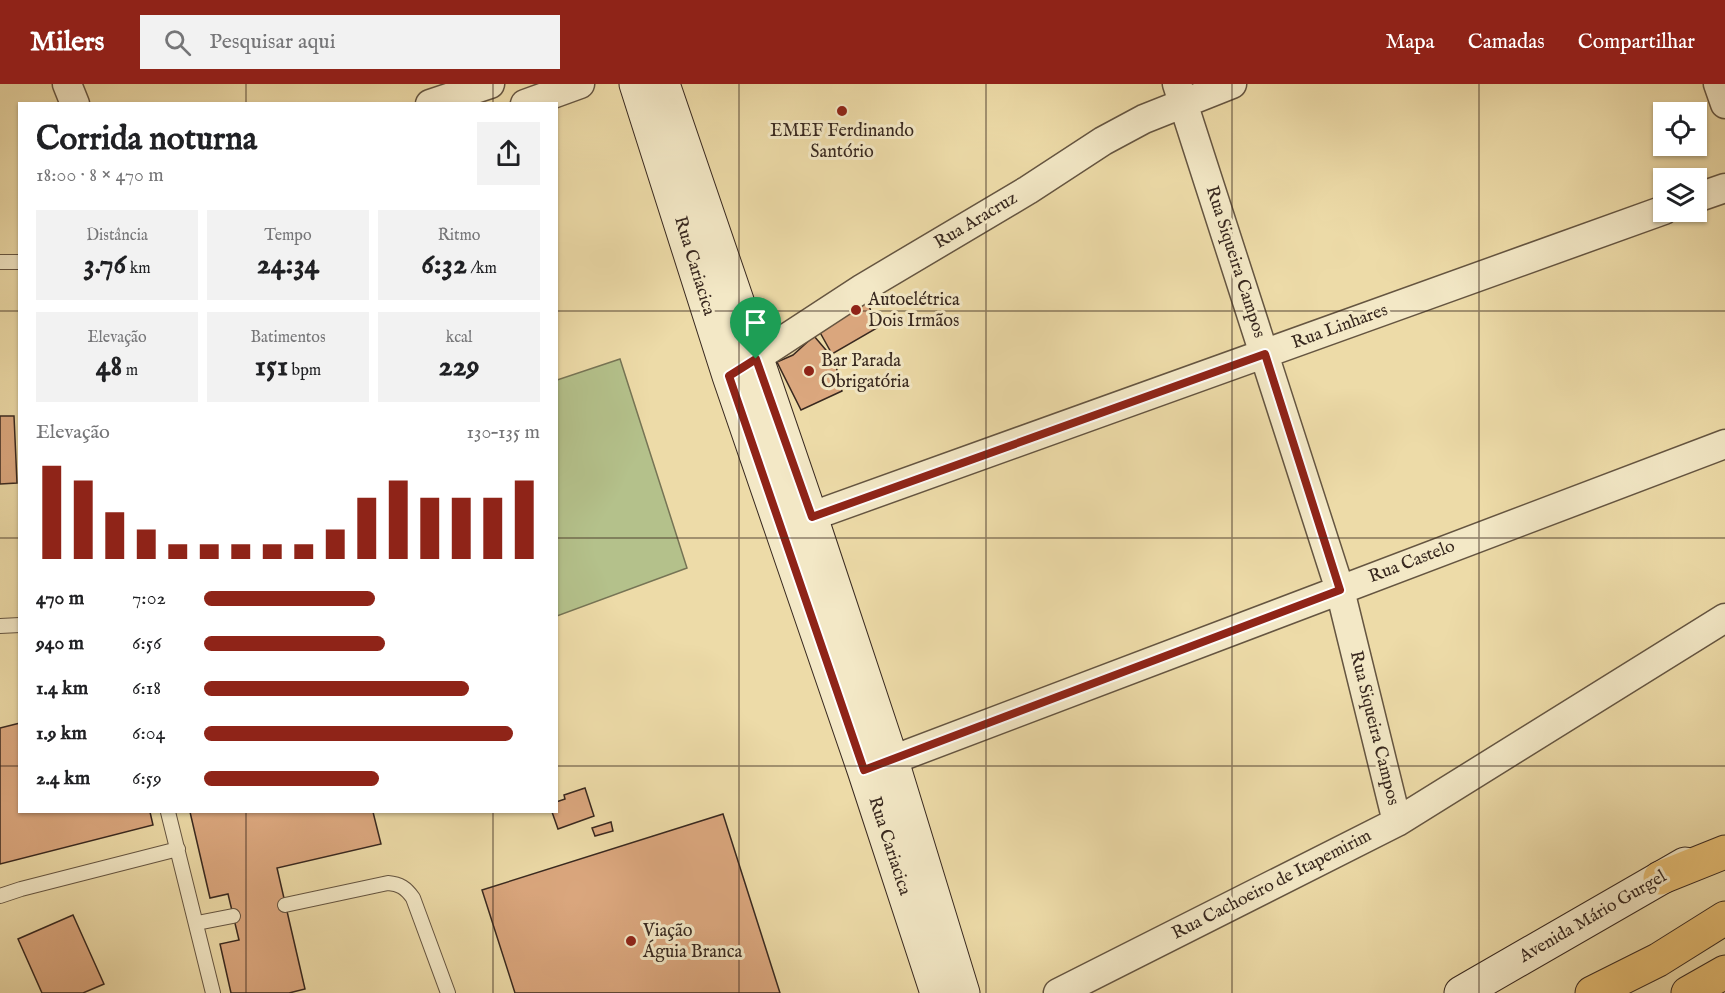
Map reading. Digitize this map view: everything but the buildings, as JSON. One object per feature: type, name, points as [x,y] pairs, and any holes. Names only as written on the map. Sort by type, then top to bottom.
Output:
[{"type":"main road","points":[[1660,878],[1725,852]]},
{"type":"main road","points":[[1592,993],[1658,960],[1725,918]]},
{"type":"main road","points":[[1688,993],[1725,972]]},
{"type":"street","points":[[67,84],[74,102]]},
{"type":"street","points":[[436,102],[490,84]]},
{"type":"street","points":[[530,102],[580,84]]},
{"type":"street","name":"Rua Cariacica","points":[[636,84],[779,528],[878,765],[963,993]]},
{"type":"street","name":"Rua Cariacica","points":[[663,84],[812,517],[937,993]]},
{"type":"street","name":"Rua Aracruz","points":[[729,376],[863,288],[1028,190],[1103,141],[1144,119],[1180,93],[1232,84]]},
{"type":"street","points":[[1718,84],[1725,104]]},
{"type":"street","name":"Rua Siqueira Campos","points":[[1180,93],[1340,590],[1396,822]]},
{"type":"street","points":[[1707,194],[1725,188]]},
{"type":"street","name":"Rua Linhares","points":[[779,528],[1653,214]]},
{"type":"street","name":"Rua Castelo","points":[[878,765],[1725,444]]},
{"type":"street","name":"Rua Cachoeiro de Itapemirim","points":[[1058,993],[1396,822],[1725,618]]},
{"type":"street","name":"Avenida Mário Gurgel","points":[[1461,993],[1725,840]]},
{"type":"lane","points":[[0,262],[18,262]]},
{"type":"lane","points":[[0,626],[18,625]]},
{"type":"lane","points":[[168,813],[213,993]]},
{"type":"lane","points":[[0,896],[178,849]]},
{"type":"lane","points":[[285,905],[388,883],[401,886],[412,898],[448,993]]},
{"type":"lane","points":[[197,923],[233,916]]},
{"type":"green space","points":[[620,359],[687,568],[558,616],[558,380]]},
{"type":"place","name":"EMEF Ferdinando Santório","points":[[842,111]]},
{"type":"place","name":"Autoelétrica Dois Irmãos","points":[[856,310]]},
{"type":"place","name":"Bar Parada Obrigatória","points":[[809,371]]},
{"type":"place","name":"Viação Águia Branca","points":[[631,941]]},
{"type":"route","points":[[1265,354],[1340,590],[864,770],[779,528],[729,376],[756,359],[812,517],[1265,354]]}]
